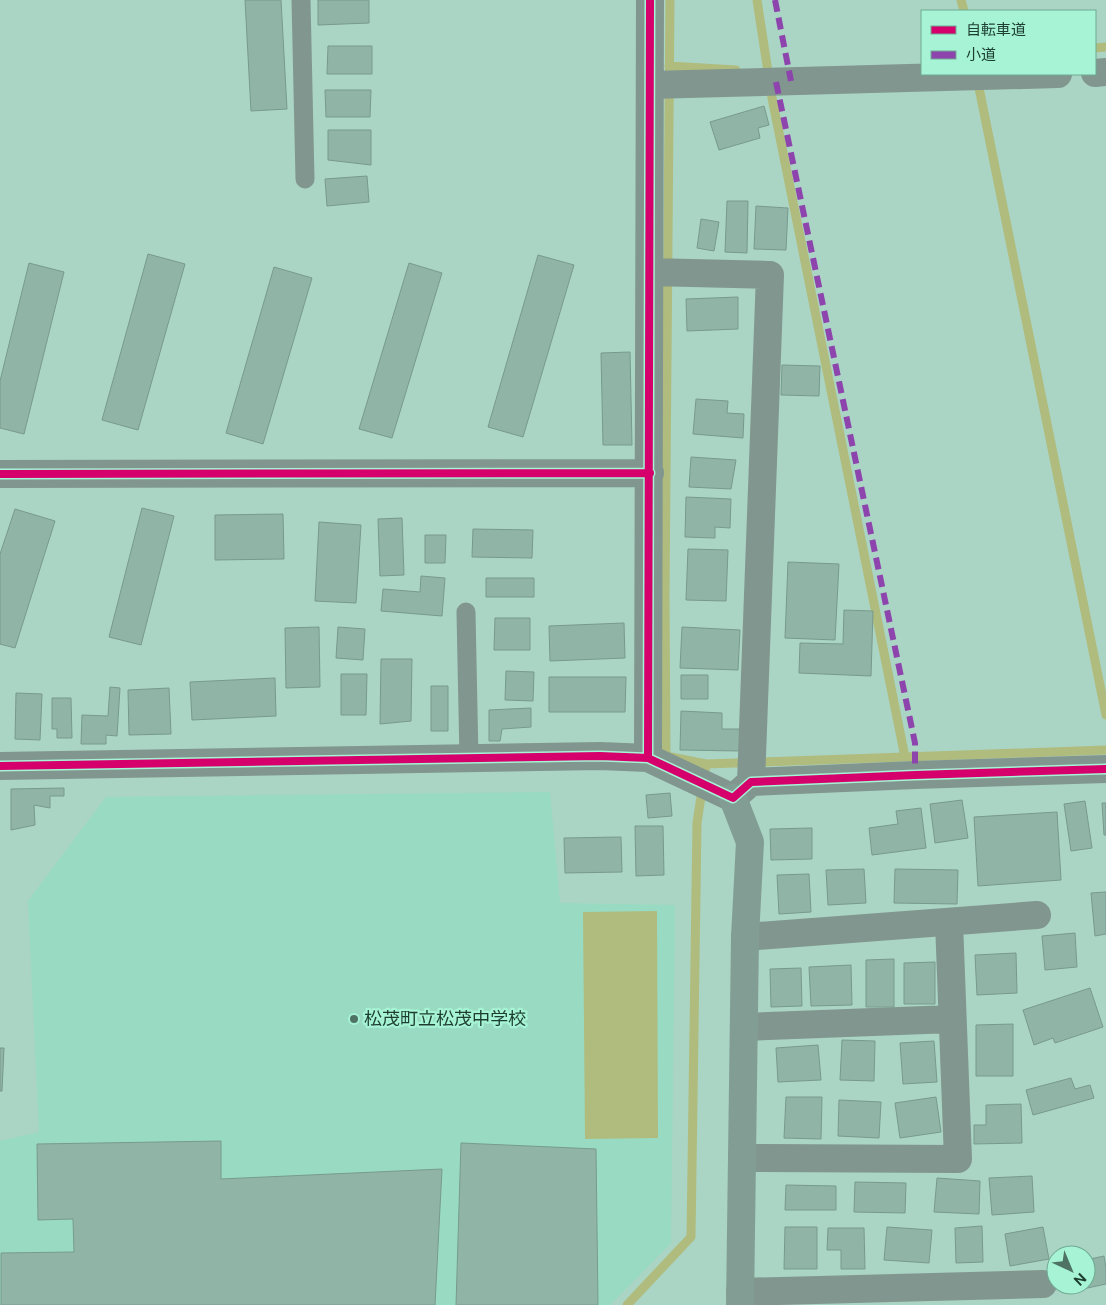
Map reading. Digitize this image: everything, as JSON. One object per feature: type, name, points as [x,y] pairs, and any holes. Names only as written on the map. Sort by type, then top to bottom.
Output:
[{"type":"street","points":[[648,758],[650,0]]},
{"type":"street","points":[[650,85],[1021,75]]},
{"type":"street","points":[[650,272],[770,275],[742,790],[750,842],[745,937],[740,1299],[1043,1284]]},
{"type":"street","points":[[0,474],[650,473]]},
{"type":"street","points":[[0,766],[600,756],[648,758],[742,790],[915,775],[1106,769]]},
{"type":"street","points":[[745,937],[1037,915]]},
{"type":"street","points":[[742,1158],[958,1159],[948,922]]},
{"type":"street","points":[[744,1027],[952,1019]]},
{"type":"lane","points":[[301,0],[305,178]]},
{"type":"lane","points":[[466,612],[469,759]]},
{"type":"shaded area","name":"松茂町立松茂中学校","points":[[550,792],[560,903],[675,905],[671,1243],[610,1305],[0,1305],[0,1141],[39,1132],[28,901],[106,797]]},
{"type":"shaded area","points":[[657,911],[658,1138],[585,1139],[583,912]]},
{"type":"building","points":[[245,0],[281,0],[287,109],[251,111]]},
{"type":"building","points":[[318,0],[369,0],[369,23],[318,25]]},
{"type":"building","points":[[328,46],[372,46],[372,74],[327,74]]},
{"type":"building","points":[[325,90],[371,90],[370,117],[326,117]]},
{"type":"building","points":[[764,106],[769,125],[758,128],[760,138],[719,150],[710,122]]},
{"type":"building","points":[[328,130],[371,130],[371,165],[328,160]]},
{"type":"building","points":[[367,176],[369,202],[327,206],[325,179]]},
{"type":"building","points":[[727,201],[748,201],[747,253],[725,252]]},
{"type":"building","points":[[756,206],[788,208],[786,250],[754,249]]},
{"type":"building","points":[[701,219],[719,222],[714,251],[697,248]]},
{"type":"building","points":[[148,254],[185,264],[138,430],[102,420]]},
{"type":"building","points":[[538,255],[574,265],[523,437],[488,427]]},
{"type":"building","points":[[29,263],[64,272],[24,434],[0,428],[0,381]]},
{"type":"building","points":[[409,263],[442,273],[392,438],[359,429]]},
{"type":"building","points":[[274,267],[312,278],[263,444],[226,433]]},
{"type":"building","points":[[738,297],[738,329],[687,331],[686,299]]},
{"type":"building","points":[[630,352],[632,445],[603,445],[601,353]]},
{"type":"building","points":[[782,365],[820,366],[819,396],[781,395]]},
{"type":"building","points":[[696,399],[728,401],[727,413],[744,414],[743,438],[693,434]]},
{"type":"building","points":[[691,457],[736,460],[731,489],[689,487]]},
{"type":"building","points":[[686,497],[731,499],[730,528],[715,527],[715,538],[685,537]]},
{"type":"building","points":[[142,508],[174,516],[141,645],[109,637]]},
{"type":"building","points":[[15,509],[55,521],[15,648],[0,644],[0,554]]},
{"type":"building","points":[[283,514],[284,559],[215,560],[215,515]]},
{"type":"building","points":[[402,518],[404,575],[380,576],[378,519]]},
{"type":"building","points":[[319,522],[361,525],[356,603],[315,601]]},
{"type":"building","points":[[473,529],[533,530],[532,558],[472,557]]},
{"type":"building","points":[[425,535],[446,535],[445,563],[425,563]]},
{"type":"building","points":[[688,549],[728,550],[726,601],[686,600]]},
{"type":"building","points":[[788,562],[839,564],[835,640],[785,638]]},
{"type":"building","points":[[421,576],[445,578],[442,616],[381,611],[383,589],[420,592]]},
{"type":"building","points":[[486,578],[534,578],[534,597],[486,597]]},
{"type":"building","points":[[844,610],[873,611],[871,676],[799,673],[800,643],[843,644]]},
{"type":"building","points":[[495,618],[530,618],[530,650],[494,650]]},
{"type":"building","points":[[624,623],[625,658],[550,661],[549,626]]},
{"type":"building","points":[[319,627],[320,687],[286,688],[285,628]]},
{"type":"building","points":[[338,627],[365,629],[363,660],[336,658]]},
{"type":"building","points":[[682,627],[740,630],[738,670],[680,668]]},
{"type":"building","points":[[381,659],[412,659],[411,721],[380,724]]},
{"type":"building","points":[[506,671],[534,672],[533,701],[505,700]]},
{"type":"building","points":[[341,674],[367,674],[366,715],[341,715]]},
{"type":"building","points":[[681,675],[708,675],[708,699],[681,699]]},
{"type":"building","points":[[549,677],[626,677],[625,712],[549,712]]},
{"type":"building","points":[[275,678],[276,716],[192,720],[190,682]]},
{"type":"building","points":[[431,686],[448,686],[448,731],[431,731]]},
{"type":"building","points":[[110,687],[120,688],[117,736],[106,735],[106,744],[81,744],[82,715],[108,716]]},
{"type":"building","points":[[169,688],[171,734],[129,735],[128,690]]},
{"type":"building","points":[[16,693],[42,694],[40,740],[15,739]]},
{"type":"building","points":[[52,698],[71,698],[72,738],[57,738],[57,729],[52,729]]},
{"type":"building","points":[[531,708],[531,727],[502,729],[500,741],[489,741],[489,710]]},
{"type":"building","points":[[681,711],[722,713],[722,729],[741,729],[740,751],[680,750]]},
{"type":"building","points":[[64,788],[64,796],[50,796],[50,808],[34,805],[35,825],[11,830],[11,789]]},
{"type":"building","points":[[670,793],[672,816],[648,818],[646,795]]},
{"type":"building","points":[[962,800],[968,838],[935,843],[930,804]]},
{"type":"building","points":[[1085,801],[1092,848],[1071,851],[1064,804]]},
{"type":"building","points":[[1102,803],[1106,803],[1106,835],[1104,835]]},
{"type":"building","points":[[921,808],[926,848],[872,855],[869,828],[898,824],[896,811]]},
{"type":"building","points":[[1057,812],[1061,880],[978,886],[974,817]]},
{"type":"building","points":[[635,826],[663,826],[664,875],[636,876]]},
{"type":"building","points":[[812,828],[812,859],[771,860],[770,829]]},
{"type":"building","points":[[621,837],[622,872],[565,873],[564,838]]},
{"type":"building","points":[[864,869],[866,903],[828,905],[826,870]]},
{"type":"building","points":[[895,869],[958,870],[957,904],[894,903]]},
{"type":"building","points":[[809,874],[811,912],[779,914],[777,875]]},
{"type":"building","points":[[1106,892],[1106,934],[1095,936],[1091,893]]},
{"type":"building","points":[[1075,933],[1077,967],[1045,970],[1042,936]]},
{"type":"building","points":[[1016,953],[1017,993],[977,995],[975,955]]},
{"type":"building","points":[[894,959],[894,1007],[866,1007],[866,960]]},
{"type":"building","points":[[935,962],[935,1004],[904,1004],[904,963]]},
{"type":"building","points":[[851,965],[852,1005],[811,1006],[809,967]]},
{"type":"building","points":[[801,968],[802,1006],[771,1007],[770,969]]},
{"type":"building","points":[[1090,988],[1103,1027],[1055,1043],[1053,1038],[1034,1045],[1023,1010]]},
{"type":"building","points":[[1013,1024],[1013,1076],[976,1076],[976,1025]]},
{"type":"building","points":[[842,1040],[875,1041],[874,1081],[840,1080]]},
{"type":"building","points":[[934,1041],[937,1082],[903,1084],[900,1043]]},
{"type":"building","points":[[818,1045],[821,1080],[778,1082],[776,1048]]},
{"type":"building","points":[[0,1048],[4,1048],[2,1091],[0,1091]]},
{"type":"building","points":[[1071,1078],[1075,1089],[1090,1085],[1094,1098],[1033,1115],[1026,1090]]},
{"type":"building","points":[[786,1097],[822,1097],[821,1139],[784,1138]]},
{"type":"building","points":[[936,1097],[941,1132],[900,1138],[895,1103]]},
{"type":"building","points":[[839,1100],[881,1102],[879,1138],[838,1136]]},
{"type":"building","points":[[1021,1104],[1022,1143],[974,1144],[974,1125],[986,1125],[986,1105]]},
{"type":"building","points":[[221,1141],[221,1179],[442,1169],[435,1305],[1,1305],[1,1253],[74,1252],[73,1219],[38,1220],[37,1144]]},
{"type":"building","points":[[461,1143],[596,1149],[598,1305],[456,1305]]},
{"type":"building","points":[[1032,1176],[1034,1212],[992,1215],[989,1178]]},
{"type":"building","points":[[937,1178],[980,1181],[979,1214],[934,1212]]},
{"type":"building","points":[[855,1182],[906,1183],[905,1213],[854,1212]]},
{"type":"building","points":[[786,1185],[836,1186],[836,1210],[785,1210]]},
{"type":"building","points":[[982,1226],[983,1262],[956,1263],[955,1228]]},
{"type":"building","points":[[785,1227],[817,1227],[817,1269],[784,1269]]},
{"type":"building","points":[[887,1227],[932,1230],[929,1263],[884,1260]]},
{"type":"building","points":[[1043,1227],[1046,1245],[1046,1260],[1010,1266],[1005,1234]]},
{"type":"building","points":[[828,1228],[864,1228],[865,1269],[841,1269],[841,1250],[827,1250]]},
{"type":"building","points":[[1104,1256],[1106,1284],[1096,1286],[1096,1258]]},
{"type":"waterway","points":[[627,1305],[691,1237],[697,823],[706,764],[666,756],[665,596],[670,0]]},
{"type":"waterway","points":[[757,0],[772,98],[905,757]]},
{"type":"waterway","points":[[961,0],[964,10]]},
{"type":"waterway","points":[[1096,48],[1106,47]]},
{"type":"waterway","points":[[669,66],[736,70]]},
{"type":"waterway","points":[[977,78],[1106,715]]},
{"type":"waterway","points":[[706,764],[1106,750]]},
{"type":"marked path","points":[[775,0],[791,81]]},
{"type":"marked path","points":[[776,82],[915,743],[915,775]]},
{"type":"cycle path","points":[[648,758],[650,0]]},
{"type":"cycle path","points":[[0,474],[650,473]]},
{"type":"cycle path","points":[[0,766],[600,756],[648,758],[733,798],[751,782],[1106,769]]},
{"type":"place","name":"松茂町立松茂中学校","points":[[354,1019]]}]
